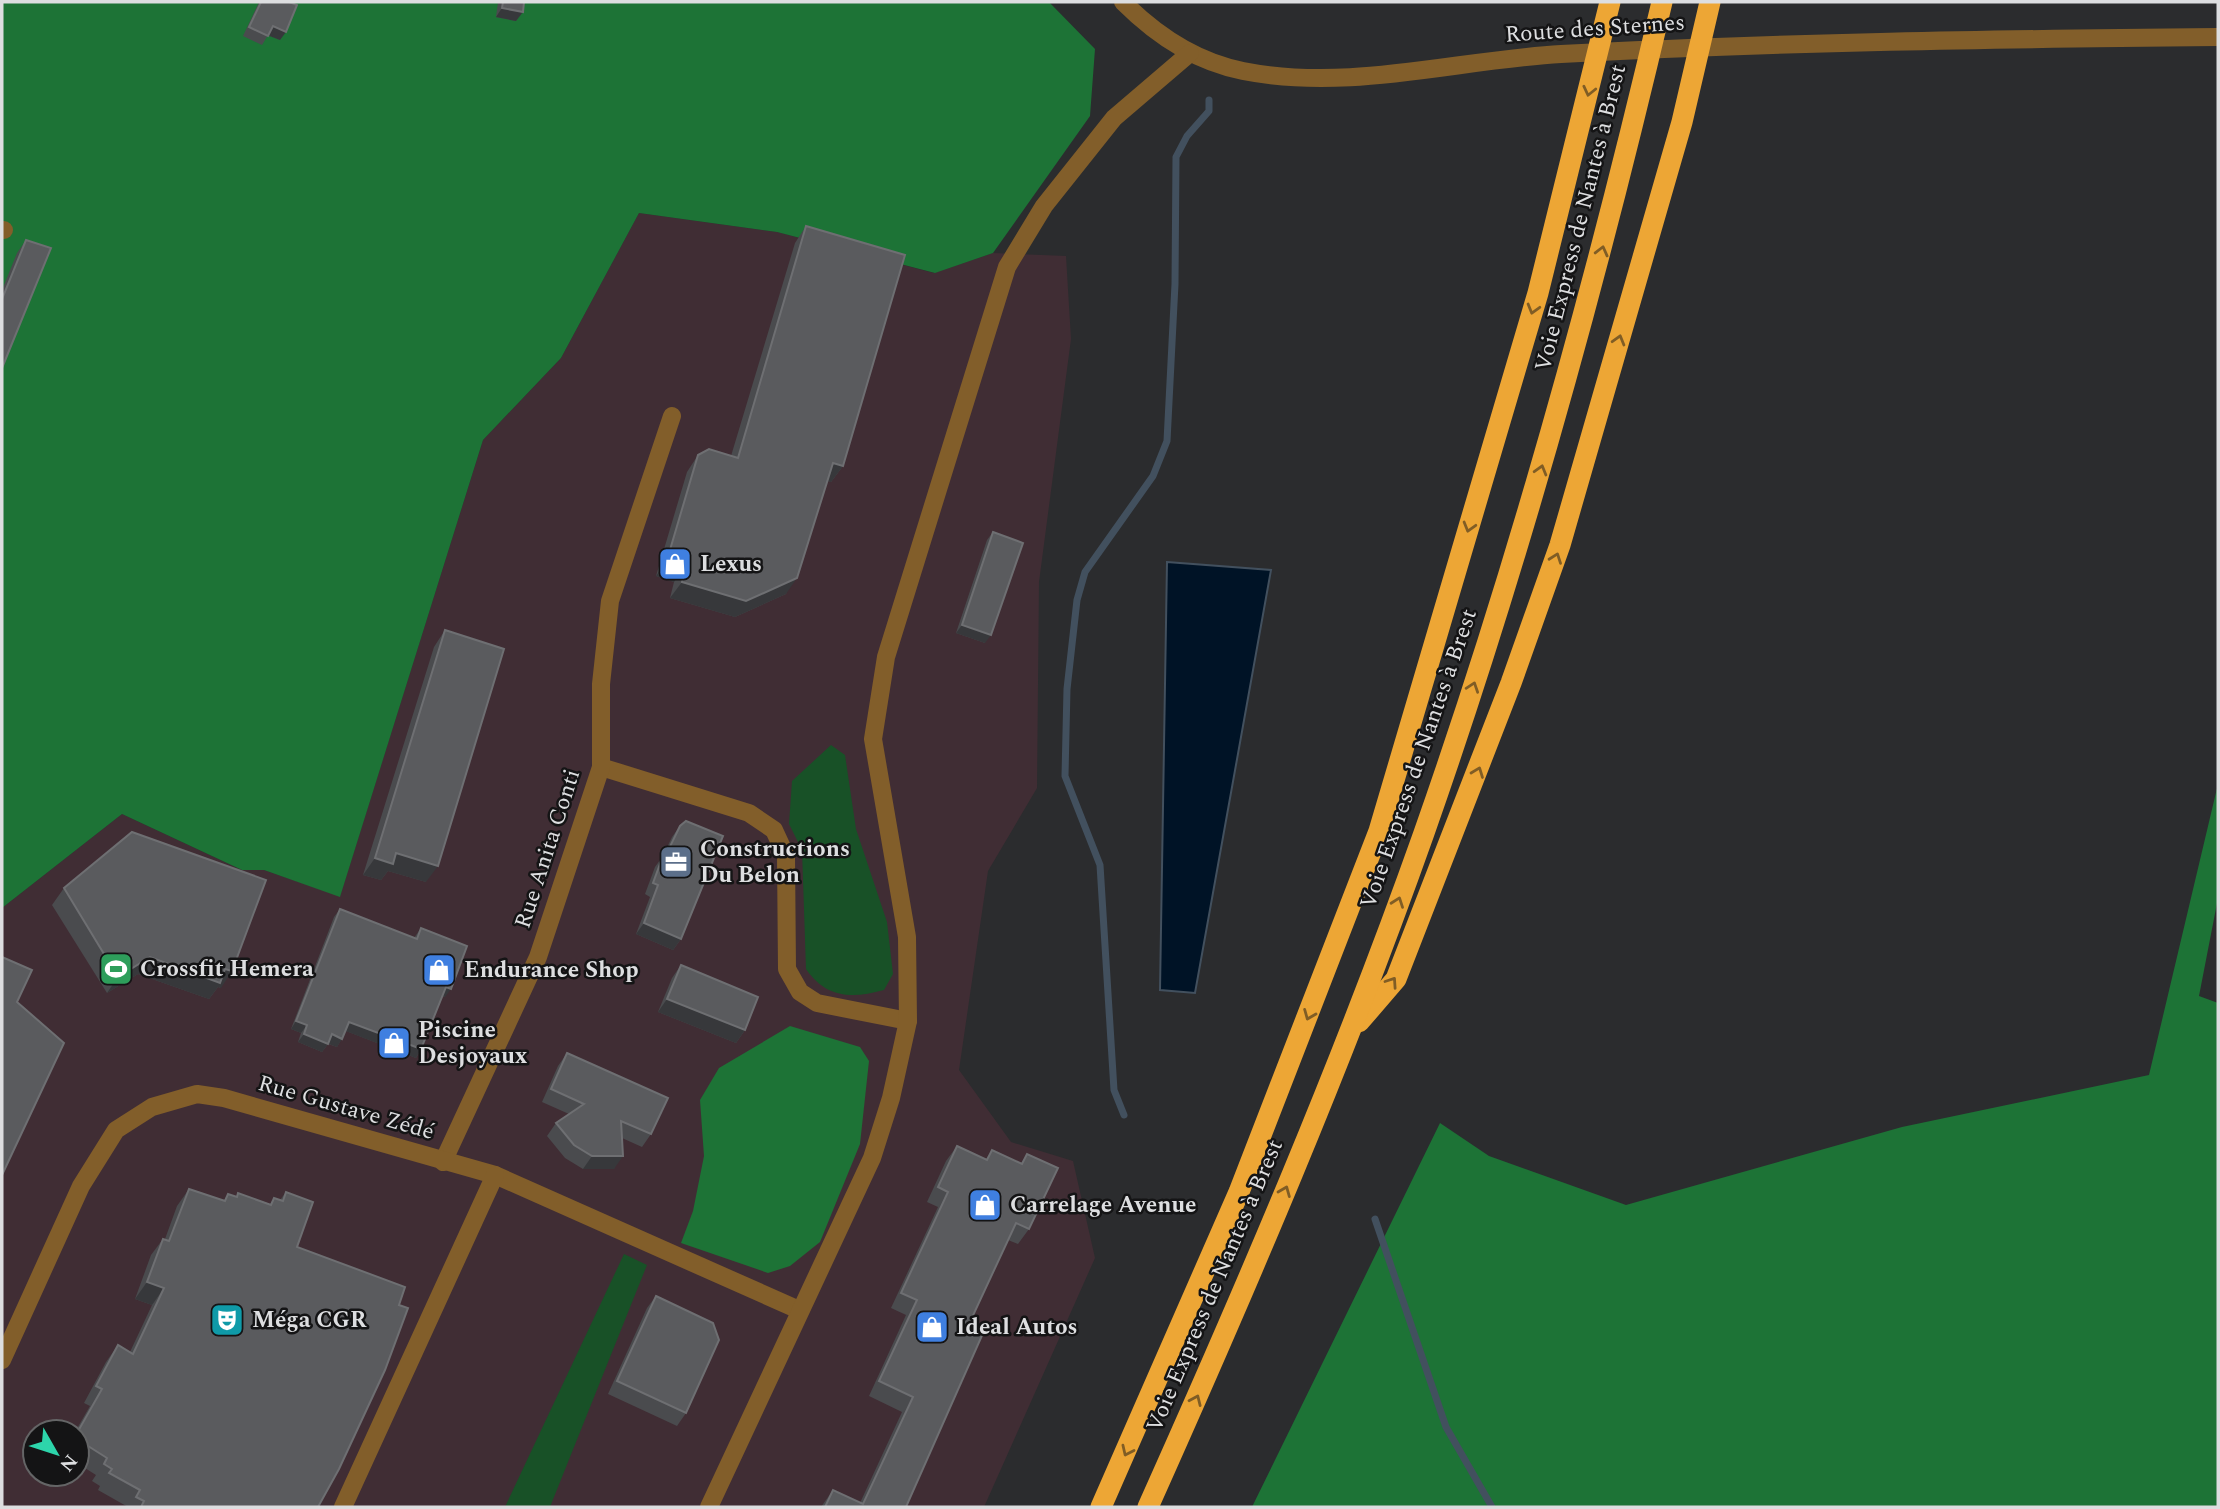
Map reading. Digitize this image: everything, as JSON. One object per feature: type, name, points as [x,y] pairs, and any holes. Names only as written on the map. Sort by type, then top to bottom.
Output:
[{"type":"highway","name":"Voie Express de Nantes à Brest","points":[[1148,1507],[1270,1227],[1349,1035],[1423,833],[1490,636],[1589,301],[1662,2]]},
{"type":"highway","points":[[1349,1035],[1396,979],[1511,682],[1560,545],[1682,122],[1710,3]]},
{"type":"highway","name":"Voie Express de Nantes à Brest","points":[[1101,1507],[1239,1192],[1379,831],[1538,293],[1609,6]]},
{"type":"street","name":"Route des Sternes","points":[[1124,2],[1141,20],[1190,53],[1241,71],[1303,79],[1415,72],[1533,55],[1751,43],[2218,37]]},
{"type":"street","points":[[709,1507],[872,1158],[891,1098],[908,1021],[907,937],[873,739],[886,657],[1007,267],[1044,206],[1114,118],[1190,53]]},
{"type":"street","name":"Rue Anita Conti","points":[[443,1162],[538,957],[601,766],[601,684],[610,601],[672,416]]},
{"type":"street","points":[[601,766],[749,813],[774,830],[786,856],[787,968],[800,992],[817,1003],[908,1021]]},
{"type":"street","name":"Rue Gustave Zédé","points":[[2,1360],[81,1186],[116,1130],[152,1107],[197,1094],[224,1098],[495,1175],[799,1310]]},
{"type":"street","points":[[343,1507],[495,1175]]},
{"type":"shaded area","points":[[639,213],[777,232],[934,273],[993,253],[1066,256],[1071,339],[1039,582],[1037,788],[988,871],[959,1070],[1011,1142],[1073,1161],[1095,1258],[984,1507],[2,1507],[2,908],[122,814],[242,870],[264,870],[340,896],[483,440],[561,358]]},
{"type":"green space","points":[[2,2],[1049,2],[1095,49],[1090,116],[993,253],[935,273],[777,232],[639,213],[561,358],[483,440],[340,897],[264,870],[242,870],[122,814],[2,908]]},
{"type":"green space","points":[[831,745],[845,755],[856,829],[887,922],[893,974],[884,990],[861,995],[831,991],[814,979],[806,969],[802,850],[789,824],[792,781]]},
{"type":"green space","points":[[2218,784],[2218,898],[2199,996],[2218,1003],[2218,1507],[1252,1507],[1440,1123],[1489,1156],[1626,1205],[1902,1127],[2149,1075]]},
{"type":"green space","points":[[790,1026],[860,1047],[869,1061],[860,1144],[820,1242],[790,1266],[768,1273],[681,1243],[693,1211],[704,1156],[700,1100],[719,1068]]},
{"type":"green space","points":[[624,1254],[647,1265],[550,1507],[505,1507]]},
{"type":"water","points":[[1167,562],[1271,570],[1195,993],[1160,990]]},
{"type":"building","points":[[261,2],[289,2],[297,5],[286,32],[273,26],[268,36],[249,27]]},
{"type":"building","points":[[503,2],[524,2],[523,12],[502,8]]},
{"type":"building","points":[[806,226],[905,255],[843,466],[833,463],[797,578],[746,601],[682,582],[686,565],[667,560],[698,455],[709,449],[738,458]]},
{"type":"building","points":[[26,240],[51,248],[2,368],[2,299]]},
{"type":"building","points":[[993,532],[1023,543],[991,635],[962,625]]},
{"type":"building","points":[[445,630],[504,649],[438,866],[396,853],[393,864],[375,858]]},
{"type":"building","points":[[686,821],[723,836],[681,939],[644,923],[658,885],[653,883],[663,856],[665,857],[680,826]]},
{"type":"building","points":[[132,832],[266,880],[232,971],[225,969],[220,983],[150,957],[118,977],[64,888]]},
{"type":"building","points":[[340,909],[417,939],[421,928],[467,946],[451,989],[446,987],[421,1049],[349,1022],[342,1039],[332,1034],[328,1044],[304,1034],[307,1025],[296,1021]]},
{"type":"building","points":[[2,957],[32,970],[17,1002],[64,1043],[2,1175]]},
{"type":"building","points":[[681,965],[758,997],[745,1030],[667,999]]},
{"type":"building","points":[[567,1053],[668,1098],[651,1134],[621,1121],[623,1156],[592,1156],[574,1145],[556,1123],[584,1104],[551,1089]]},
{"type":"building","points":[[957,1146],[987,1160],[992,1150],[1022,1164],[1027,1154],[1058,1168],[1029,1229],[1016,1223],[969,1324],[984,1331],[906,1507],[825,1507],[833,1490],[863,1504],[913,1397],[879,1381],[917,1300],[901,1293],[948,1192],[938,1187]]},
{"type":"building","points":[[189,1189],[225,1201],[228,1194],[237,1197],[238,1193],[271,1205],[274,1198],[283,1201],[286,1192],[313,1202],[297,1247],[405,1287],[399,1305],[408,1308],[385,1370],[339,1469],[318,1507],[141,1507],[144,1501],[136,1497],[140,1490],[109,1473],[112,1469],[104,1464],[107,1458],[91,1448],[91,1418],[86,1418],[102,1389],[96,1386],[118,1345],[133,1354],[164,1288],[147,1282],[163,1239],[169,1241]]},
{"type":"building","points":[[656,1296],[713,1323],[719,1340],[686,1413],[617,1381]]},
{"type":"waterway","points":[[1124,1115],[1114,1090],[1100,865],[1065,776],[1067,689],[1077,600],[1085,572],[1153,476],[1167,441],[1175,284],[1176,157],[1187,136],[1209,111],[1209,100]]},
{"type":"waterway","points":[[1375,1219],[1446,1427],[1492,1507]]},
{"type":"place","name":"Lexus","points":[[675,564]]},
{"type":"place","name":"Constructions Du Belon","points":[[676,862]]},
{"type":"place","name":"Crossfit Hemera","points":[[116,969]]},
{"type":"place","name":"Endurance Shop","points":[[439,970]]},
{"type":"place","name":"Piscine Desjoyaux","points":[[394,1043]]},
{"type":"place","name":"Carrelage Avenue","points":[[985,1205]]},
{"type":"place","name":"Méga CGR","points":[[227,1320]]},
{"type":"place","name":"Ideal Autos","points":[[932,1327]]}]
